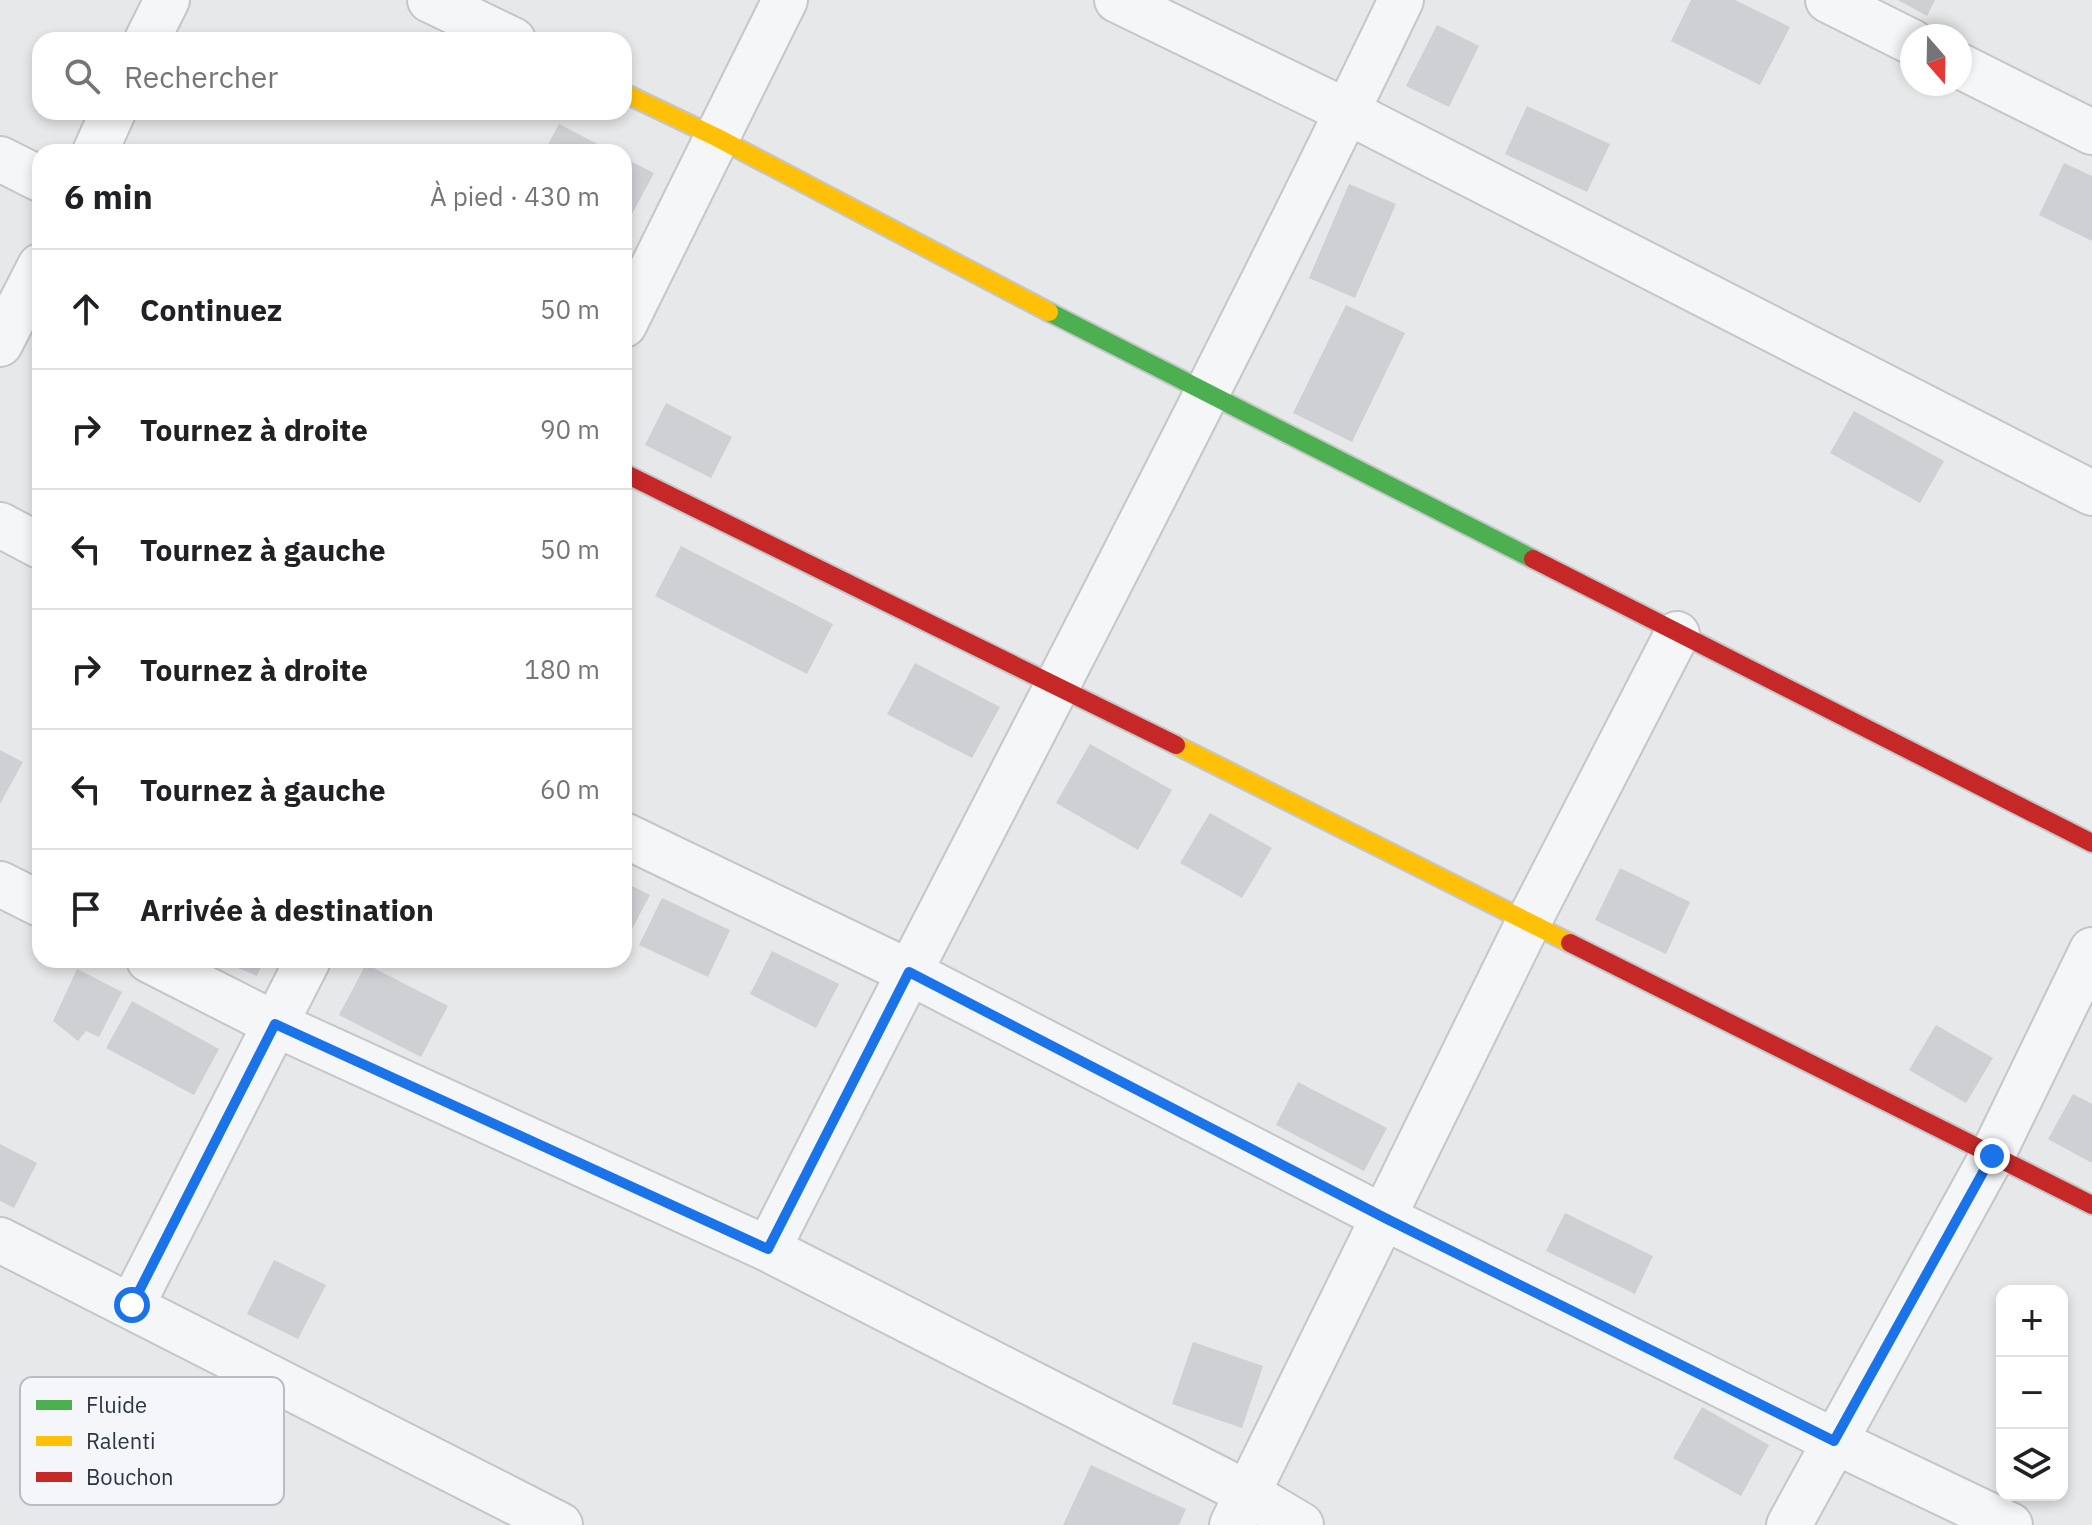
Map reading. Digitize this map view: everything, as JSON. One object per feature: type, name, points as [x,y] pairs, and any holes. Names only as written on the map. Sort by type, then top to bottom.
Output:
[{"type":"street","points":[[151,32],[167,0]]},
{"type":"street","points":[[430,0],[496,32]]},
{"type":"street","points":[[632,309],[785,0]]},
{"type":"street","points":[[1117,0],[1348,112],[2092,493]]},
{"type":"street","points":[[768,1249],[1208,395],[1401,0]]},
{"type":"street","points":[[1828,0],[1900,36]]},
{"type":"street","points":[[1972,72],[2092,132]]},
{"type":"street","points":[[632,97],[716,137],[1208,395],[2092,843]]},
{"type":"street","points":[[99,144],[109,120]]},
{"type":"street","points":[[0,159],[32,175]]},
{"type":"street","points":[[0,344],[32,282]]},
{"type":"street","points":[[632,477],[1057,685],[2092,1205]]},
{"type":"street","points":[[0,525],[32,542]]},
{"type":"street","points":[[1240,1510],[1528,923],[1677,634]]},
{"type":"street","points":[[632,839],[909,972],[1385,1218],[2010,1525]]},
{"type":"street","points":[[0,884],[32,900]]},
{"type":"street","points":[[1789,1525],[1992,1156],[2092,950]]},
{"type":"street","points":[[165,968],[275,1024],[768,1249],[1240,1510],[1301,1525]]},
{"type":"street","points":[[132,1305],[304,968]]},
{"type":"street","points":[[0,1240],[272,1377]]},
{"type":"street","points":[[284,1383],[560,1525]]},
{"type":"building","points":[[1691,0],[1735,0],[1790,27],[1760,85],[1671,41]]},
{"type":"building","points":[[1898,0],[1935,0],[1927,16]]},
{"type":"building","points":[[1437,25],[1479,46],[1449,107],[1406,86]]},
{"type":"building","points":[[1527,106],[1610,144],[1587,192],[1505,154]]},
{"type":"building","points":[[559,124],[598,144],[548,144]]},
{"type":"building","points":[[632,162],[654,173],[632,214]]},
{"type":"building","points":[[2064,163],[2092,176],[2092,241],[2039,215]]},
{"type":"building","points":[[1349,184],[1396,204],[1355,298],[1309,278]]},
{"type":"building","points":[[1346,305],[1405,333],[1352,442],[1293,413]]},
{"type":"building","points":[[666,403],[732,437],[711,478],[645,445]]},
{"type":"building","points":[[1854,411],[1944,461],[1920,503],[1830,453]]},
{"type":"building","points":[[681,546],[833,624],[807,674],[655,596]]},
{"type":"building","points":[[915,663],[1000,707],[972,758],[887,714]]},
{"type":"building","points":[[1090,744],[1172,790],[1138,850],[1056,803]]},
{"type":"building","points":[[0,750],[23,762],[0,804]]},
{"type":"building","points":[[1210,813],[1272,848],[1242,898],[1180,863]]},
{"type":"building","points":[[1620,868],[1690,902],[1666,954],[1595,920]]},
{"type":"building","points":[[632,886],[650,895],[632,929]]},
{"type":"building","points":[[662,898],[730,930],[708,977],[639,945]]},
{"type":"building","points":[[772,951],[839,984],[816,1028],[750,994]]},
{"type":"building","points":[[238,968],[260,968],[257,976]]},
{"type":"building","points":[[364,968],[374,968],[448,1006],[421,1057],[339,1015]]},
{"type":"building","points":[[77,969],[122,992],[99,1037],[86,1031],[78,1041],[53,1021]]},
{"type":"building","points":[[132,1001],[219,1049],[194,1095],[106,1048]]},
{"type":"building","points":[[1936,1025],[1993,1058],[1966,1103],[1909,1070]]},
{"type":"building","points":[[1298,1082],[1387,1128],[1364,1171],[1276,1125]]},
{"type":"building","points":[[2073,1094],[2092,1104],[2092,1163],[2048,1139]]},
{"type":"building","points":[[0,1144],[37,1163],[14,1208],[0,1201]]},
{"type":"building","points":[[1565,1213],[1653,1256],[1635,1294],[1546,1251]]},
{"type":"building","points":[[274,1260],[326,1285],[298,1339],[247,1314]]},
{"type":"building","points":[[1193,1342],[1263,1366],[1242,1428],[1172,1404]]},
{"type":"building","points":[[1702,1407],[1769,1445],[1741,1496],[1673,1458]]},
{"type":"building","points":[[1091,1465],[1186,1509],[1179,1525],[1063,1525]]},
{"type":"traffic: fast","points":[[1049,312],[1533,559]]},
{"type":"traffic: slow","points":[[632,97],[716,137],[1049,312]]},
{"type":"traffic: slow","points":[[1176,745],[1570,943]]},
{"type":"traffic: jam","points":[[632,477],[1176,745]]},
{"type":"traffic: jam","points":[[1533,559],[2092,843]]},
{"type":"traffic: jam","points":[[1570,943],[2092,1205]]},
{"type":"route","points":[[132,1305],[275,1024],[768,1249],[909,972],[1385,1218],[1834,1441],[1992,1156]]}]
